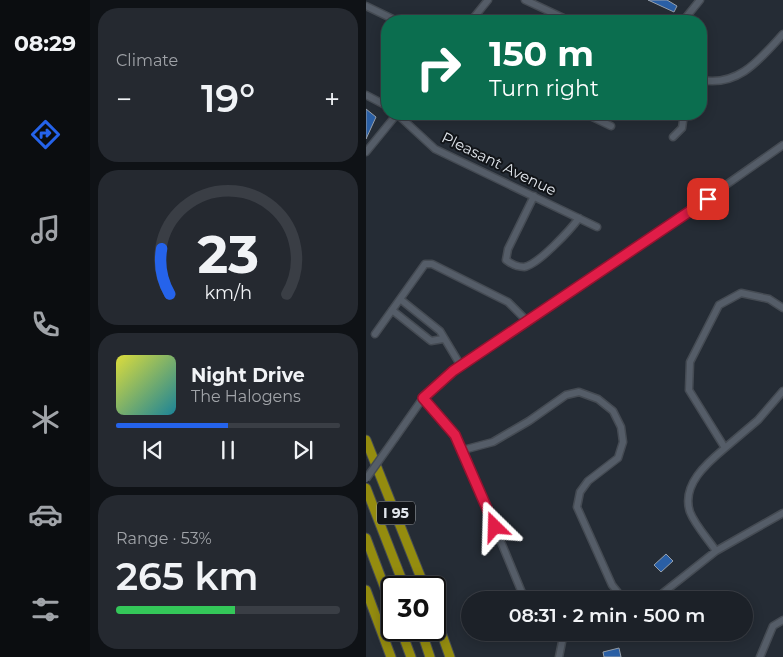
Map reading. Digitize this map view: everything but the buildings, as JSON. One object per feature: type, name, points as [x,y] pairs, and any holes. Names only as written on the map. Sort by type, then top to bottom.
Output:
[{"type":"highway","name":"I 95","points":[[366,440],[420,576]]},
{"type":"highway","name":"I 95","points":[[366,488],[400,576]]},
{"type":"highway","name":"I 95","points":[[366,538],[381,578]]},
{"type":"highway","points":[[366,590],[391,657]]},
{"type":"highway","points":[[405,641],[410,657]]},
{"type":"highway","points":[[424,641],[430,657]]},
{"type":"highway","points":[[444,641],[450,657]]},
{"type":"street","points":[[476,15],[488,0]]},
{"type":"street","points":[[526,0],[557,15]]},
{"type":"street","points":[[688,15],[699,0]]},
{"type":"street","points":[[366,6],[385,15]]},
{"type":"street","points":[[707,81],[726,80],[742,74],[754,66],[782,38]]},
{"type":"street","points":[[366,95],[381,103]]},
{"type":"street","points":[[366,152],[392,120]]},
{"type":"street","name":"Pleasant Avenue","points":[[404,120],[435,149],[597,227]]},
{"type":"street","points":[[598,120],[611,126]]},
{"type":"street","points":[[673,137],[682,128],[683,120]]},
{"type":"street","points":[[366,479],[423,398],[461,366],[646,242],[783,145]]},
{"type":"street","points":[[534,196],[508,249],[506,260],[512,264],[524,267],[534,262],[571,228],[579,218]]},
{"type":"street","points":[[375,334],[425,264],[432,264],[508,302],[527,321]]},
{"type":"street","points":[[725,448],[689,390],[690,362],[719,305],[741,293],[770,299],[783,308]]},
{"type":"street","points":[[400,300],[440,331],[443,339],[461,366]]},
{"type":"street","points":[[392,310],[431,341],[443,339]]},
{"type":"street","points":[[716,551],[690,512],[690,490],[694,479],[706,463],[758,420],[783,391]]},
{"type":"street","points":[[463,450],[493,442],[529,421],[566,395],[579,392],[598,399],[613,410],[621,428],[623,442],[618,458],[588,481],[580,492],[577,507],[612,585],[617,591]]},
{"type":"street","points":[[423,398],[443,419],[463,450],[521,591]]},
{"type":"street","points":[[665,591],[716,551],[783,513]]},
{"type":"street","points":[[760,657],[773,626],[783,620]]},
{"type":"street","points":[[559,657],[562,641]]},
{"type":"route","points":[[495,527],[455,435],[423,398],[453,371],[708,199]]}]
